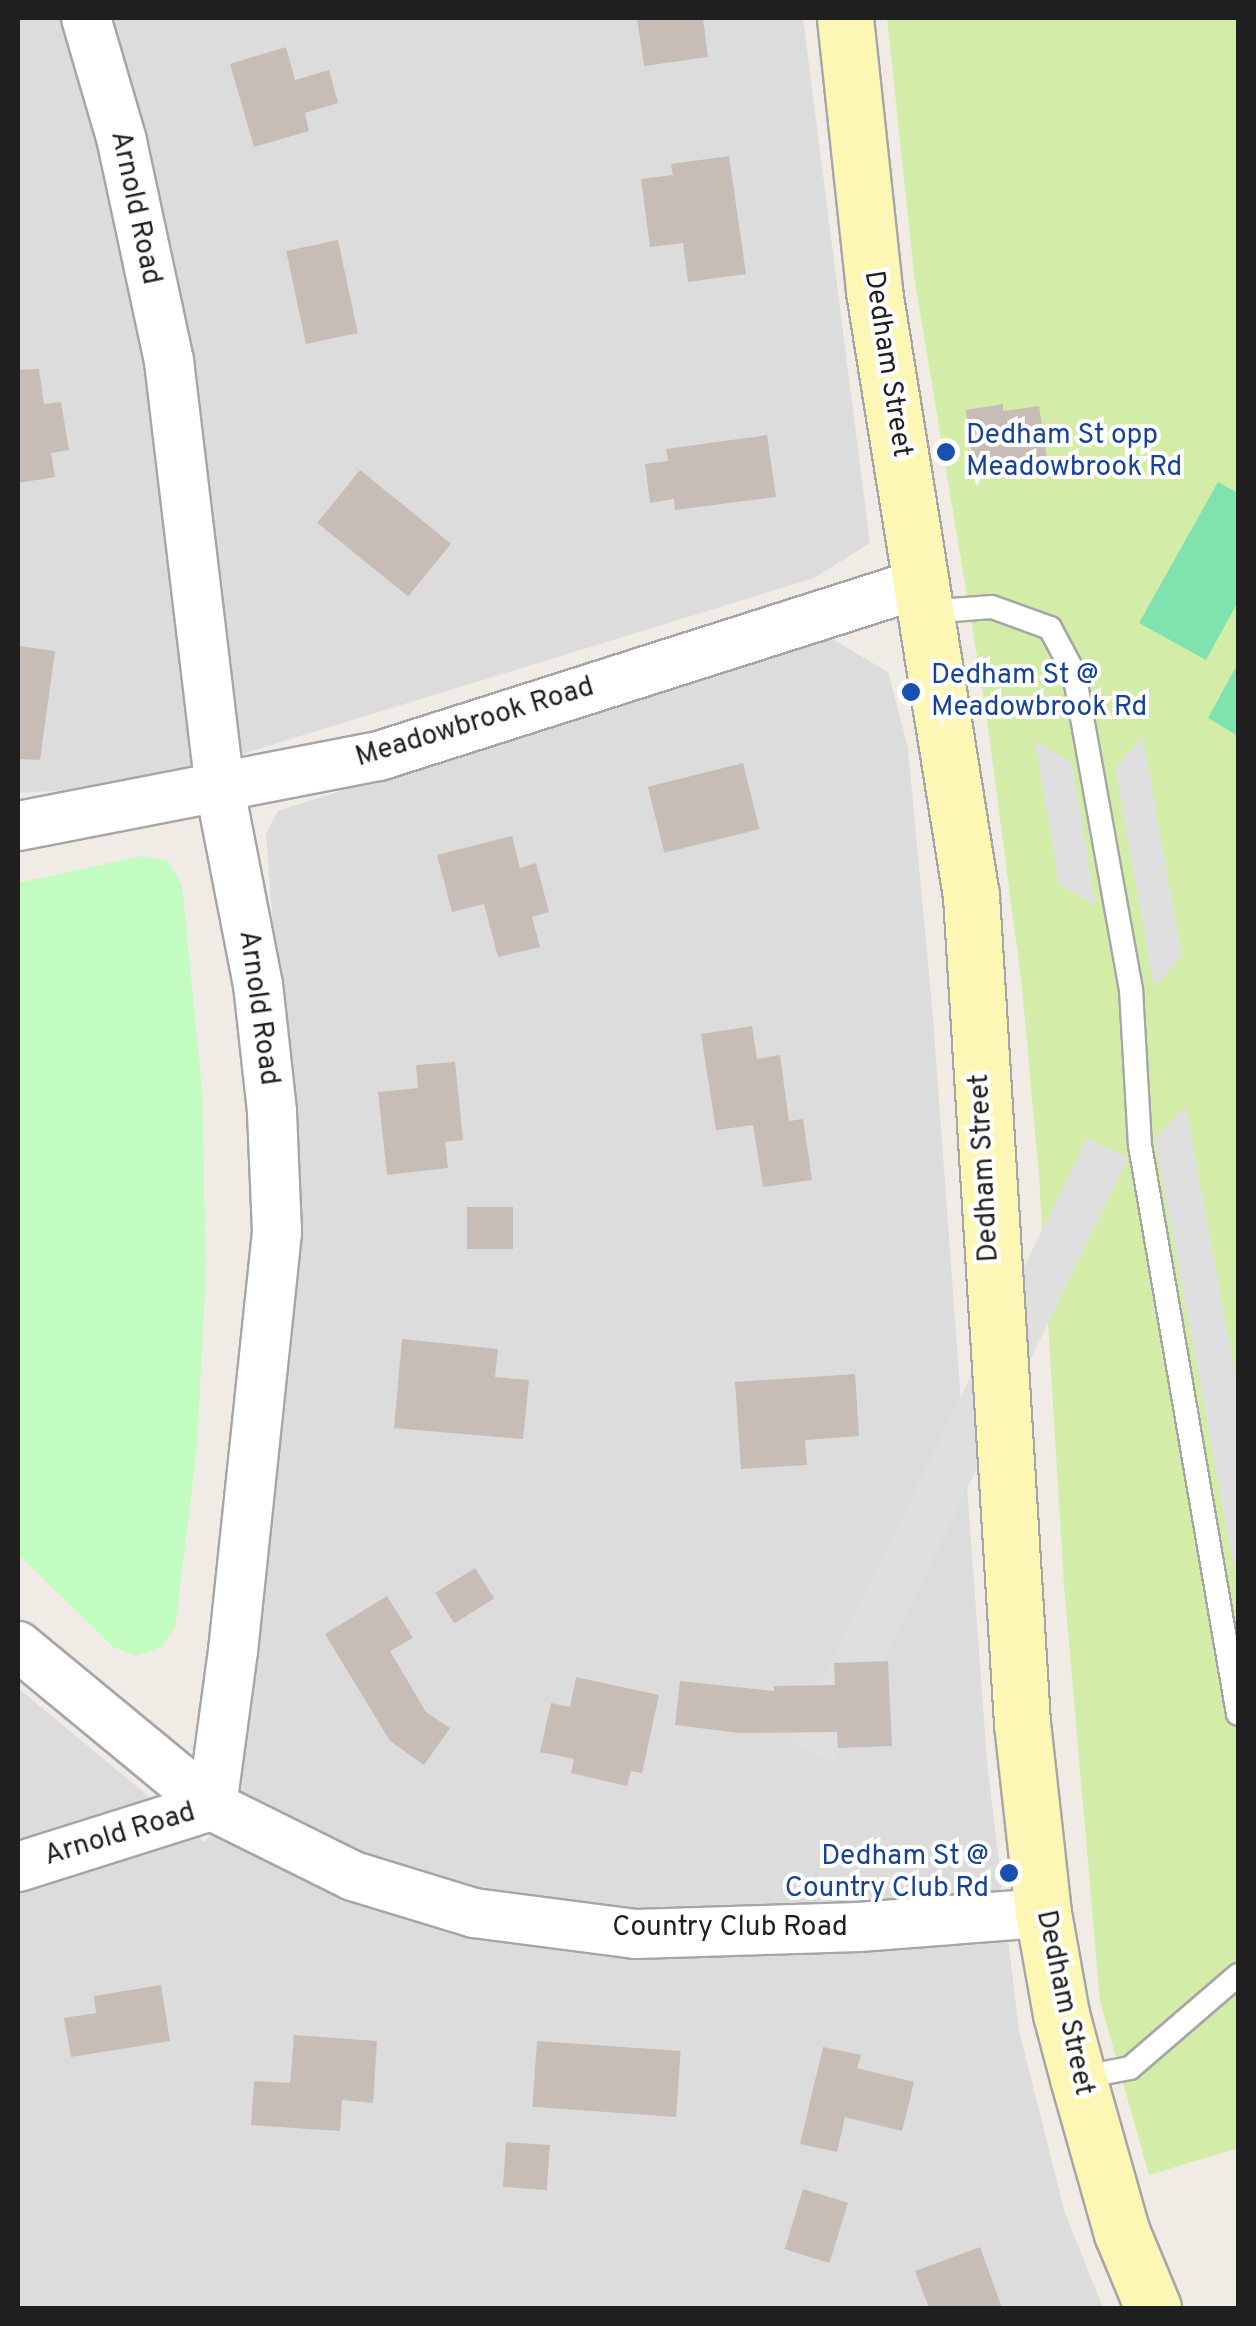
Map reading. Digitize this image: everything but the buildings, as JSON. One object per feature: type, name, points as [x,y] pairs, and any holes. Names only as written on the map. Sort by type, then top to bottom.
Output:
[{"type":"main road","name":"Dedham Street","points":[[845,18],[874,291],[970,896],[1022,1723],[1042,1913],[1060,2014],[1122,2233],[1153,2308]]},
{"type":"street","name":"Arnold Road","points":[[18,1867],[212,1806],[234,1652],[277,1232],[272,1111],[258,985],[220,789],[169,361],[122,141],[86,18]]},
{"type":"street","name":"Meadowbrook Road","points":[[18,826],[379,756],[924,598]]},
{"type":"street","name":"Country Club Road","points":[[18,1646],[212,1806],[353,1876],[474,1912],[618,1932],[859,1927],[1042,1913]]},
{"type":"lane","points":[[924,598],[992,607],[1050,628],[1074,673],[1131,990],[1140,1145],[1238,1714]]},
{"type":"lane","points":[[1078,2078],[1130,2068],[1238,1975]]},
{"type":"shaded area","points":[[18,18],[803,18],[870,543],[814,578],[138,786],[18,793]]},
{"type":"shaded area","points":[[827,636],[888,672],[908,748],[933,1017],[987,1761],[1019,2031],[1065,2213],[1103,2308],[18,2308],[18,1688],[204,1842],[220,1825],[296,1241],[266,833],[278,811]]},
{"type":"shaded area","points":[[1143,737],[1182,956],[1154,987],[1115,768]]},
{"type":"shaded area","points":[[1035,741],[1072,763],[1096,906],[1059,885]]},
{"type":"shaded area","points":[[1186,1106],[1238,1389],[1238,1591],[1155,1138]]},
{"type":"shaded area","points":[[1087,1138],[1128,1158],[833,1763],[792,1743]]},
{"type":"green space","points":[[887,18],[1238,18],[1238,2148],[1149,2175],[1100,2001],[1064,1585],[1039,1176],[1022,987],[985,704],[915,283]]},
{"type":"green space","points":[[1218,482],[1238,493],[1238,602],[1206,660],[1139,623]]},
{"type":"green space","points":[[1238,663],[1238,736],[1208,718]]},
{"type":"green space","points":[[142,856],[169,862],[182,885],[202,1089],[206,1269],[197,1447],[175,1627],[162,1647],[137,1656],[113,1647],[18,1554],[18,883]]},
{"type":"place","name":"Dedham St opp Meadowbrook Rd","points":[[946,452]]},
{"type":"place","name":"Dedham St @ Meadowbrook Rd","points":[[911,692]]},
{"type":"place","name":"Dedham St @ Country Club Rd","points":[[1009,1873]]}]
